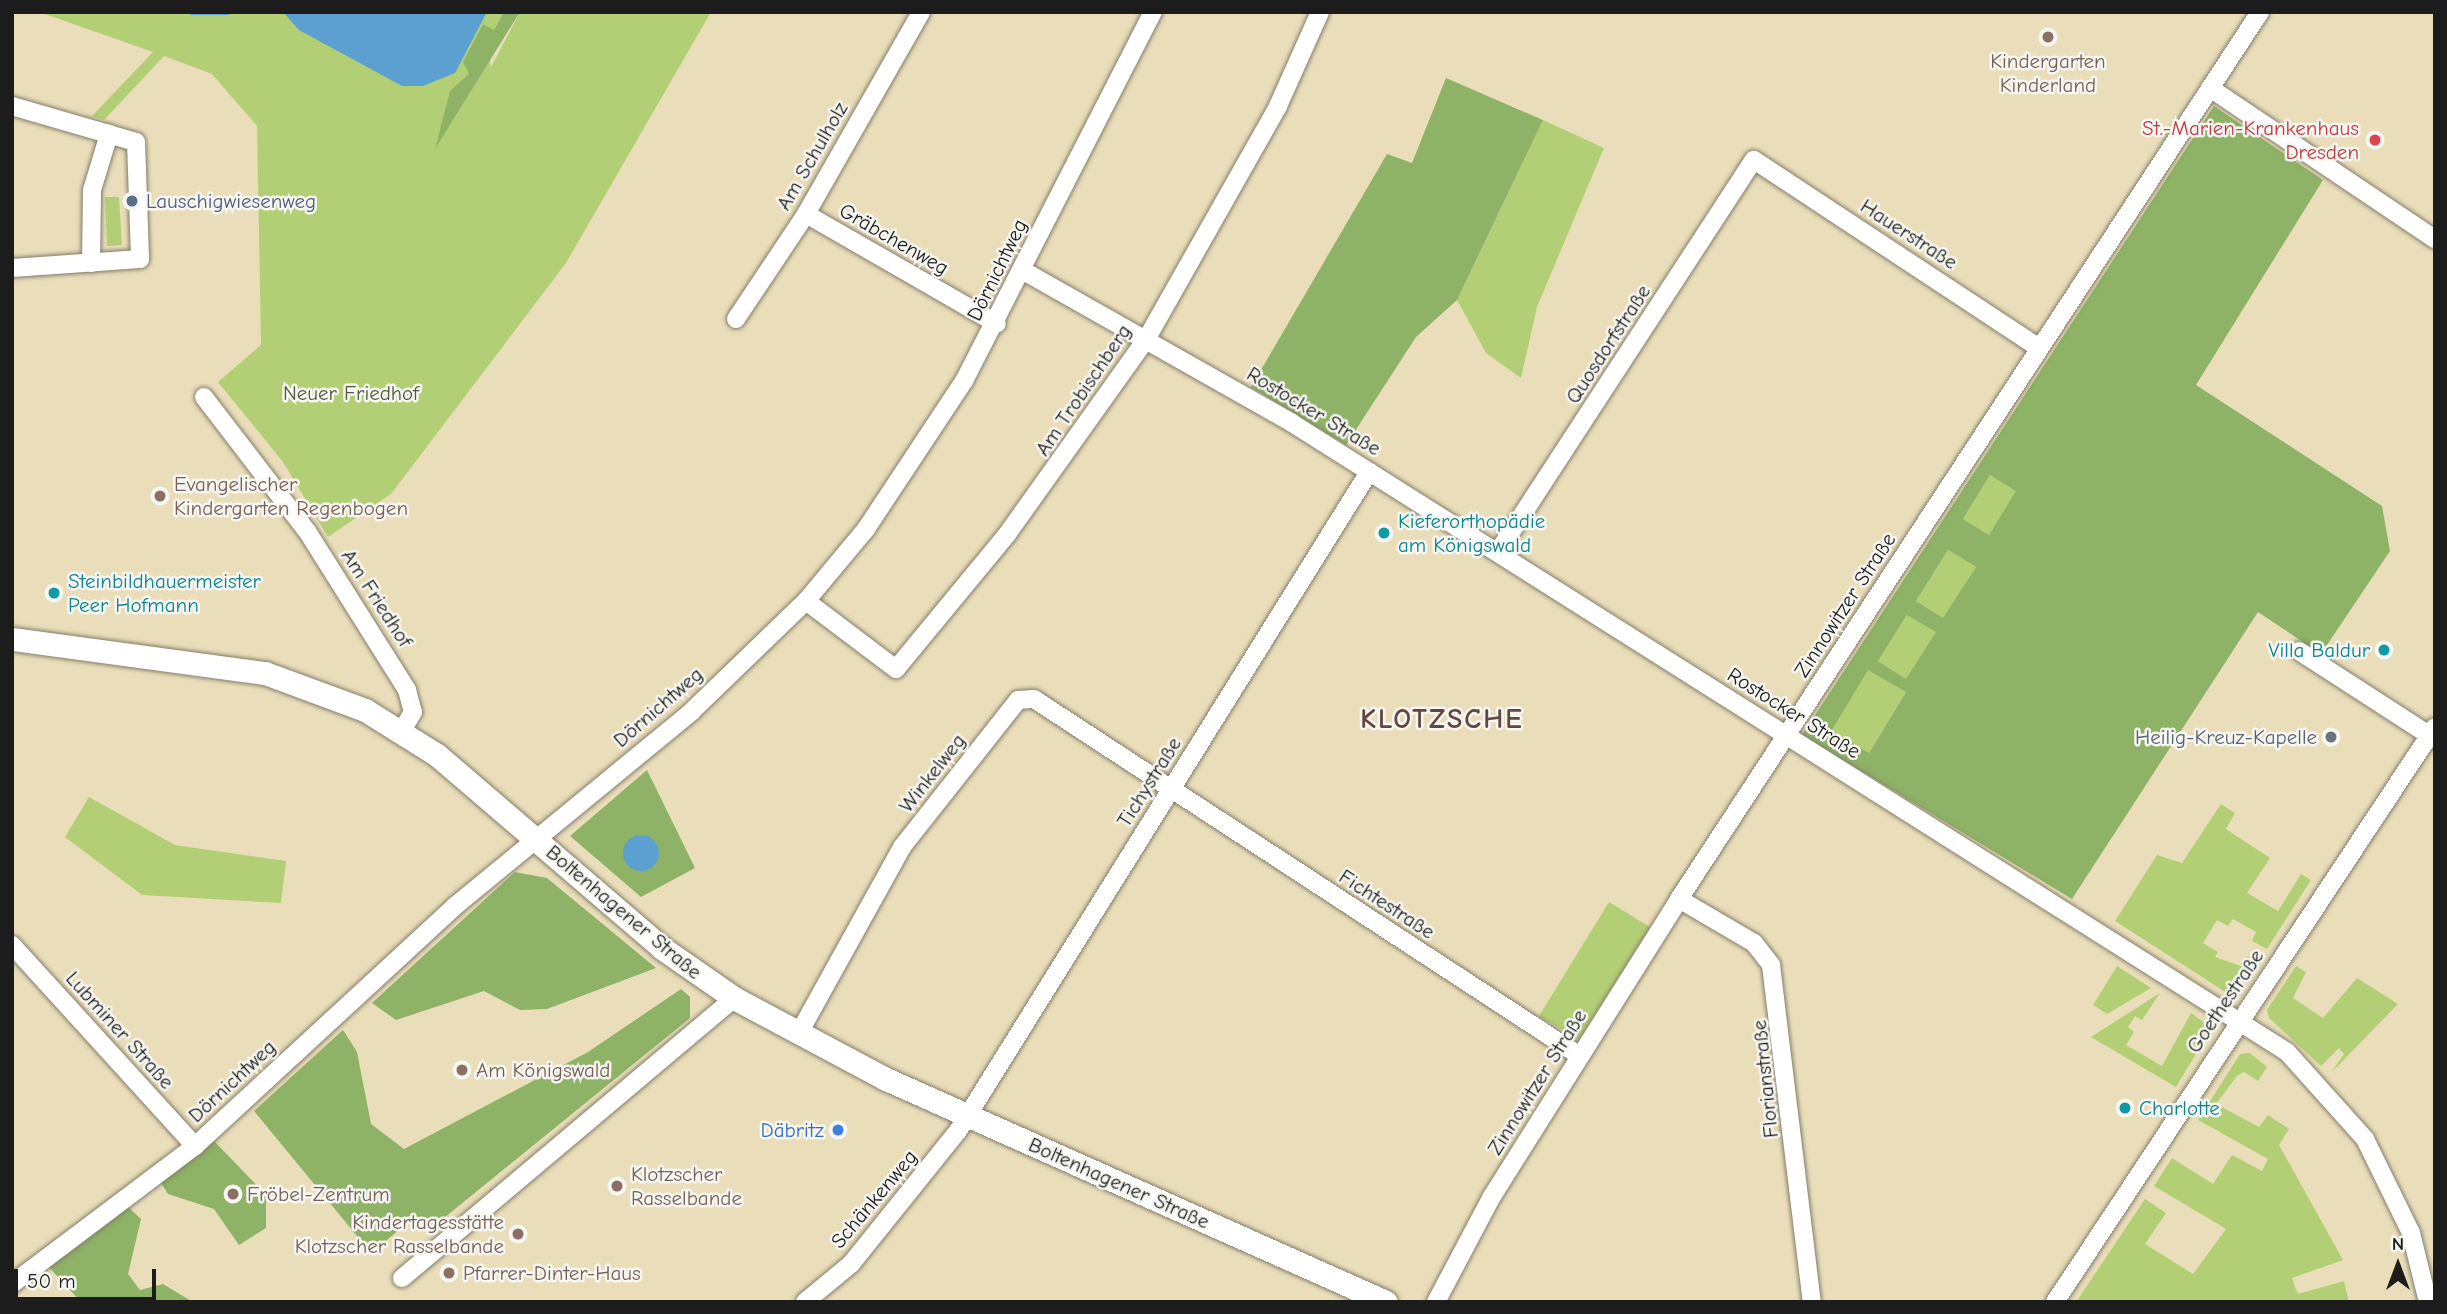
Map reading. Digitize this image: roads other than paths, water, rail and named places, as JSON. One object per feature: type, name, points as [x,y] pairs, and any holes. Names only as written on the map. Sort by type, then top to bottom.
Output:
[{"type":"street","name":"Am Schulholz","points":[[736,319],[806,215],[921,12]]},
{"type":"street","name":"Dörnichtweg","points":[[12,1284],[195,1146],[534,837],[692,711],[807,601],[921,449],[997,324],[1153,12]]},
{"type":"street","name":"Am Trobischberg","points":[[807,601],[897,669],[1008,533],[1147,338],[1278,106],[1320,12]]},
{"type":"street","name":"Zinnowitzer Straße","points":[[1436,1302],[1479,1219],[1679,899],[1788,736],[2038,347],[2260,12]]},
{"type":"street","points":[[2210,88],[2435,239]]},
{"type":"street","points":[[12,106],[136,142],[140,259],[12,268]]},
{"type":"street","points":[[91,263],[92,190],[109,134]]},
{"type":"street","name":"Hauerstraße","points":[[1754,160],[2038,347]]},
{"type":"street","name":"Quosdorfstraße","points":[[1498,552],[1754,160]]},
{"type":"street","name":"Gräbchenweg","points":[[806,215],[997,324]]},
{"type":"street","name":"Rostocker Straße","points":[[1022,270],[1147,338],[1369,472],[2287,1052],[2365,1139],[2411,1233],[2428,1302]]},
{"type":"street","name":"Am Friedhof","points":[[204,397],[307,531],[407,690],[413,712],[402,730]]},
{"type":"street","name":"Tichystraße","points":[[968,1116],[1369,472]]},
{"type":"street","name":"Boltenhagener Straße","points":[[12,639],[265,673],[402,730],[534,837],[662,948],[734,998],[968,1116],[1386,1302]]},
{"type":"street","points":[[2299,651],[2433,734]]},
{"type":"street","name":"Winkelweg","points":[[799,1033],[902,847],[1018,700],[1034,699],[1170,790]]},
{"type":"street","name":"Goethestraße","points":[[2055,1302],[2238,1021],[2433,734]]},
{"type":"street","name":"Fichtestraße","points":[[1170,790],[1580,1056]]},
{"type":"street","name":"Florianstraße","points":[[1679,899],[1754,943],[1771,965],[1812,1302]]},
{"type":"street","name":"Lubminer Straße","points":[[12,945],[195,1146]]},
{"type":"street","points":[[402,1278],[734,998]]},
{"type":"street","name":"Schänkenweg","points":[[805,1302],[874,1238],[968,1116]]},
{"type":"water","points":[[283,12],[487,12],[455,73],[423,86],[402,86],[299,30]]},
{"type":"water","points":[[641,835],[654,840],[659,853],[654,866],[641,871],[628,866],[623,853],[628,840]]},
{"type":"waterway","points":[[192,12],[227,12]]},
{"type":"place","name":"Kindergarten Kinderland","points":[[2048,37]]},
{"type":"place","name":"St.-Marien-Krankenhaus Dresden","points":[[2375,140]]},
{"type":"place","name":"Lauschigwiesenweg","points":[[132,201]]},
{"type":"place","name":"Evangelischer Kindergarten Regenbogen","points":[[160,496]]},
{"type":"place","name":"Kieferorthopädie am Königswald","points":[[1384,533]]},
{"type":"place","name":"Steinbildhauermeister Peer Hofmann","points":[[54,593]]},
{"type":"place","name":"Villa Baldur","points":[[2384,650]]},
{"type":"place","name":"Heilig-Kreuz-Kapelle","points":[[2331,737]]},
{"type":"place","name":"Am Königswald","points":[[462,1070]]},
{"type":"place","name":"Charlotte","points":[[2125,1108]]},
{"type":"place","name":"Däbritz","points":[[838,1130]]},
{"type":"place","name":"Klotzscher Rasselbande","points":[[617,1186]]},
{"type":"place","name":"Fröbel-Zentrum","points":[[233,1194]]},
{"type":"place","name":"Kindertagesstätte Klotzscher Rasselbande","points":[[518,1234]]},
{"type":"place","name":"Pfarrer-Dinter-Haus","points":[[449,1273]]},
{"type":"district","name":"KLOTZSCHE","points":[[1442,719]]},
{"type":"park label","name":"Neuer Friedhof","points":[[351,393]]}]
